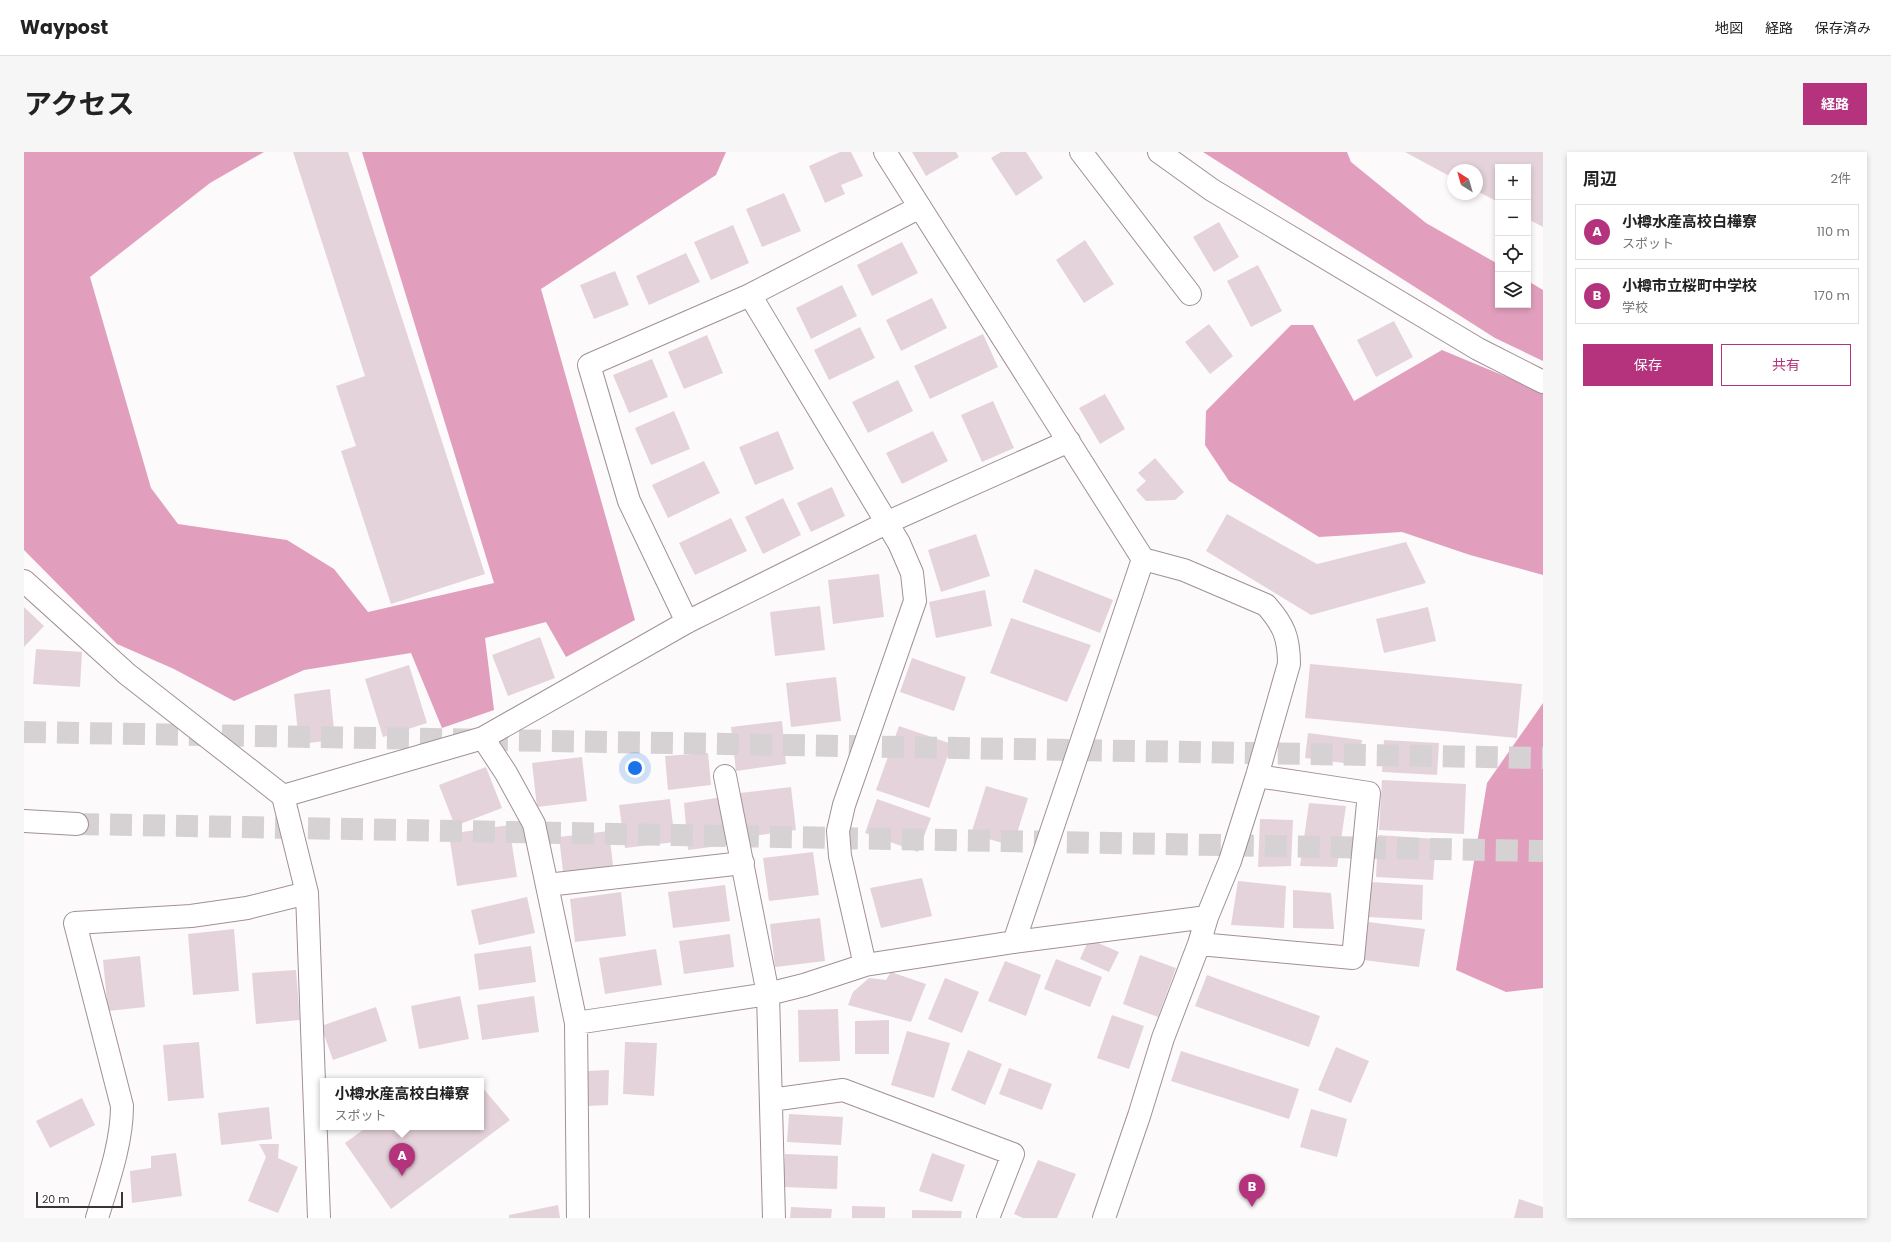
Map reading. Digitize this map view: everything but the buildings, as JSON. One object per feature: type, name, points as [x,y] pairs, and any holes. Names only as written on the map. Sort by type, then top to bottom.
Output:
[{"type":"main road","points":[[885,152],[1143,559],[1184,570],[1266,605],[1284,629],[1289,647],[1289,664],[1258,776],[1230,861],[1207,917],[1199,944],[1163,1038],[1139,1116],[1104,1218]]},
{"type":"main road","points":[[1081,152],[1190,294]]},
{"type":"main road","points":[[1159,152],[1212,190],[1478,349],[1543,382]]},
{"type":"main road","points":[[687,622],[629,501],[589,365],[750,295],[920,207]]},
{"type":"main road","points":[[750,295],[899,544],[912,573],[915,601],[844,805],[838,831],[840,856],[865,964]]},
{"type":"main road","points":[[283,796],[483,738],[687,622],[886,523],[1069,441]]},
{"type":"main road","points":[[1014,942],[1143,559]]},
{"type":"main road","points":[[24,582],[127,674],[283,796],[307,893],[319,1218]]},
{"type":"main road","points":[[483,738],[506,773],[534,824],[576,1023],[578,1218]]},
{"type":"main road","points":[[725,776],[768,994],[774,1218]]},
{"type":"main road","points":[[1199,944],[1353,958],[1369,793],[1258,776]]},
{"type":"main road","points":[[24,821],[77,824]]},
{"type":"main road","points":[[547,886],[743,863]]},
{"type":"main road","points":[[97,1218],[108,1184],[122,1123],[122,1106],[75,923],[191,916],[247,908],[307,893]]},
{"type":"main road","points":[[576,1023],[768,994],[804,985],[865,964],[1014,942],[1207,917]]},
{"type":"main road","points":[[770,1100],[843,1090],[1013,1154],[988,1218]]},
{"type":"shaded area","points":[[24,152],[264,152],[210,183],[90,277],[151,488],[178,524],[287,540],[334,569],[368,612],[494,583],[362,152],[726,152],[716,175],[541,289],[635,620],[566,657],[546,622],[485,638],[494,710],[442,728],[411,653],[304,670],[234,701],[174,669],[117,644],[24,550]]},
{"type":"shaded area","points":[[1203,152],[1347,152],[1351,162],[1426,223],[1495,262],[1495,308],[1531,308],[1531,283],[1543,290],[1543,361],[1495,338]]},
{"type":"shaded area","points":[[1291,325],[1313,325],[1354,401],[1442,350],[1533,388],[1543,378],[1543,575],[1470,555],[1402,532],[1319,537],[1229,481],[1205,445],[1206,411]]},
{"type":"shaded area","points":[[1543,703],[1543,988],[1506,992],[1456,970],[1487,783]]},
{"type":"tunnel","points":[[24,732],[1543,758]]},
{"type":"tunnel","points":[[77,824],[1543,851]]},
{"type":"place","name":"小樽水産高校白樺寮","points":[[402,1176]]},
{"type":"place","name":"小樽市立桜町中学校","points":[[1252,1207]]}]
